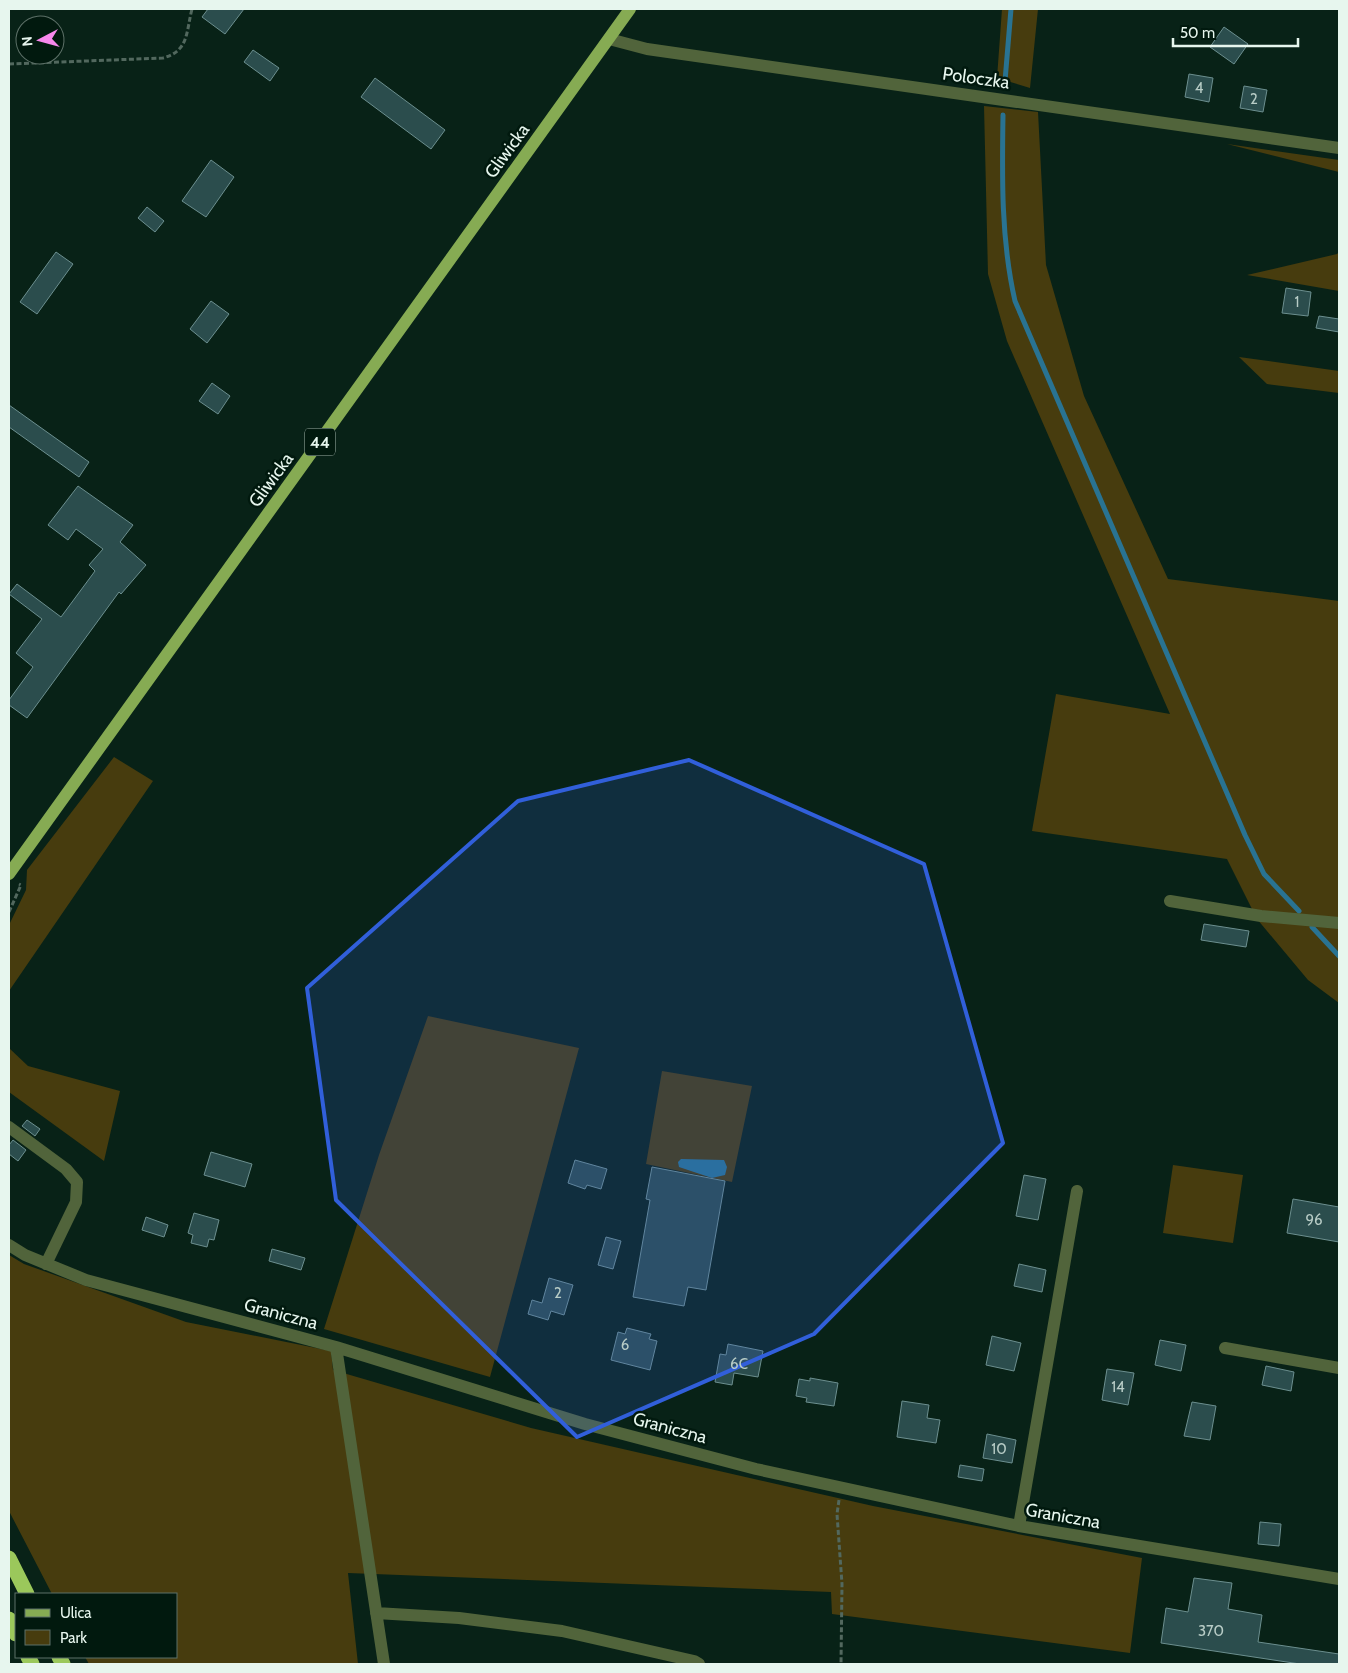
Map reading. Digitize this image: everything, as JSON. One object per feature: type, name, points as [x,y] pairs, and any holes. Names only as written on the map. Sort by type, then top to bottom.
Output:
[{"type":"highway","points":[[9,1558],[26,1593]]},
{"type":"highway","points":[[9,1619],[15,1632]]},
{"type":"main road","name":"Gliwicka","points":[[12,877],[630,9]]},
{"type":"street","name":"Poloczka","points":[[609,39],[657,50],[1339,148]]},
{"type":"street","points":[[1170,901],[1261,916],[1339,923]]},
{"type":"street","points":[[9,1127],[66,1169],[77,1182],[76,1202],[46,1264]]},
{"type":"street","points":[[1019,1526],[1076,1191]]},
{"type":"street","name":"Graniczna","points":[[9,1245],[25,1255],[86,1280],[336,1347],[585,1424],[756,1469],[1019,1526],[1339,1579]]},
{"type":"street","points":[[336,1347],[384,1664]]},
{"type":"street","points":[[1224,1348],[1339,1368]]},
{"type":"street","points":[[376,1613],[459,1618],[562,1631],[694,1661],[700,1664]]},
{"type":"path","points":[[9,64],[174,56],[180,52],[184,42],[192,9]]},
{"type":"path","points":[[9,912],[20,885],[12,877]]},
{"type":"path","points":[[841,1487],[836,1514],[842,1584],[841,1664]]},
{"type":"highlighted area","points":[[689,760],[924,864],[1003,1143],[814,1334],[577,1437],[336,1200],[307,988],[518,801]]},
{"type":"green space","points":[[1002,9],[1038,9],[1030,88],[997,78]]},
{"type":"green space","points":[[984,106],[1038,112],[1046,265],[1084,396],[1168,579],[1339,601],[1339,1003],[1308,980],[1257,919],[1227,859],[1032,831],[1056,694],[1170,714],[1007,341],[988,274]]},
{"type":"green space","points":[[1227,144],[1339,160],[1339,172]]},
{"type":"green space","points":[[1339,252],[1339,291],[1247,275],[1337,254]]},
{"type":"green space","points":[[1239,357],[1339,371],[1339,393],[1267,384]]},
{"type":"green space","points":[[114,757],[153,781],[9,991],[9,925],[26,890],[27,870]]},
{"type":"green space","points":[[428,1016],[579,1048],[490,1377],[324,1329],[379,1155]]},
{"type":"green space","points":[[9,1048],[28,1066],[120,1091],[104,1161],[9,1092]]},
{"type":"green space","points":[[662,1071],[752,1086],[732,1182],[646,1164]]},
{"type":"green space","points":[[1173,1165],[1243,1175],[1233,1243],[1163,1233]]},
{"type":"green space","points":[[9,1255],[24,1264],[186,1322],[331,1351],[333,1370],[531,1428],[873,1506],[1142,1558],[1130,1653],[832,1614],[831,1592],[348,1573],[358,1664],[89,1664],[86,1658],[178,1658],[178,1593],[51,1593],[9,1511]]},
{"type":"water","points":[[681,1159],[724,1160],[727,1167],[725,1175],[712,1178],[679,1167],[678,1162]]},
{"type":"building","points":[[208,9],[244,9],[225,34],[202,17]]},
{"type":"building","points":[[1224,27],[1248,44],[1234,64],[1210,47]]},
{"type":"building","points":[[253,50],[279,68],[270,81],[244,62]]},
{"type":"building","points":[[1189,74],[1213,78],[1209,102],[1185,97]]},
{"type":"building","points":[[375,78],[445,130],[431,149],[361,97]]},
{"type":"building","points":[[1244,86],[1267,90],[1263,112],[1240,108]]},
{"type":"building","points":[[211,160],[234,177],[206,217],[182,201]]},
{"type":"building","points":[[147,207],[164,221],[155,232],[138,218]]},
{"type":"building","points":[[56,252],[73,264],[37,314],[20,302]]},
{"type":"building","points":[[1286,288],[1311,292],[1308,316],[1282,313]]},
{"type":"building","points":[[211,301],[229,314],[207,343],[190,329]]},
{"type":"building","points":[[1319,316],[1339,319],[1339,332],[1316,328]]},
{"type":"building","points":[[212,383],[230,396],[218,414],[199,401]]},
{"type":"building","points":[[9,405],[89,462],[79,477],[9,427]]},
{"type":"building","points":[[78,486],[133,525],[120,542],[146,565],[121,594],[119,592],[27,718],[9,705],[9,700],[33,667],[16,653],[42,619],[9,594],[17,584],[61,617],[95,571],[89,565],[103,549],[76,529],[68,540],[48,525]]},
{"type":"building","points":[[1204,924],[1249,931],[1246,947],[1201,940]]},
{"type":"building","points":[[27,1120],[40,1129],[35,1136],[22,1126]]},
{"type":"building","points":[[13,1140],[26,1150],[18,1161],[9,1154],[9,1145]]},
{"type":"building","points":[[211,1152],[252,1164],[245,1187],[204,1175]]},
{"type":"building","points":[[575,1160],[607,1169],[601,1189],[587,1185],[585,1189],[568,1183]]},
{"type":"building","points":[[652,1167],[725,1181],[706,1290],[688,1287],[684,1306],[633,1297],[650,1200],[646,1199]]},
{"type":"building","points":[[1024,1175],[1046,1179],[1038,1220],[1016,1216]]},
{"type":"building","points":[[1293,1199],[1339,1207],[1339,1242],[1287,1233]]},
{"type":"building","points":[[194,1213],[219,1220],[214,1240],[209,1239],[207,1247],[191,1243],[193,1235],[188,1233]]},
{"type":"building","points":[[146,1217],[168,1225],[164,1237],[142,1230]]},
{"type":"building","points":[[606,1237],[621,1241],[613,1269],[598,1265]]},
{"type":"building","points":[[272,1249],[305,1258],[301,1270],[269,1261]]},
{"type":"building","points":[[1019,1264],[1046,1270],[1042,1292],[1014,1286]]},
{"type":"building","points":[[549,1278],[573,1285],[564,1315],[551,1311],[548,1320],[528,1314],[532,1300],[542,1303]]},
{"type":"building","points":[[627,1328],[651,1334],[649,1339],[657,1341],[650,1370],[611,1360],[618,1332],[625,1334]]},
{"type":"building","points":[[992,1336],[1021,1343],[1014,1371],[986,1365]]},
{"type":"building","points":[[1160,1340],[1186,1345],[1181,1371],[1155,1365]]},
{"type":"building","points":[[728,1344],[763,1351],[758,1377],[734,1373],[732,1385],[715,1382],[720,1354],[726,1355]]},
{"type":"building","points":[[1266,1366],[1294,1372],[1291,1391],[1262,1385]]},
{"type":"building","points":[[1107,1369],[1134,1373],[1128,1405],[1102,1400]]},
{"type":"building","points":[[810,1378],[838,1383],[834,1406],[806,1402],[807,1398],[796,1396],[799,1379],[810,1381]]},
{"type":"building","points":[[902,1401],[929,1405],[927,1418],[940,1420],[936,1443],[897,1437]]},
{"type":"building","points":[[1192,1402],[1216,1406],[1210,1440],[1184,1436]]},
{"type":"building","points":[[987,1434],[1016,1440],[1012,1463],[983,1458]]},
{"type":"building","points":[[960,1465],[984,1469],[982,1481],[958,1477]]},
{"type":"building","points":[[1260,1522],[1281,1524],[1279,1546],[1258,1544]]},
{"type":"building","points":[[1194,1578],[1232,1583],[1228,1609],[1262,1615],[1258,1642],[1339,1654],[1339,1664],[1300,1664],[1161,1643],[1166,1608],[1188,1612]]},
{"type":"waterway","points":[[1005,81],[1011,9]]},
{"type":"waterway","points":[[1003,115],[1005,232],[1010,278],[1015,301],[1245,835],[1264,874],[1299,911]]},
{"type":"waterway","points":[[1312,927],[1339,956]]}]
